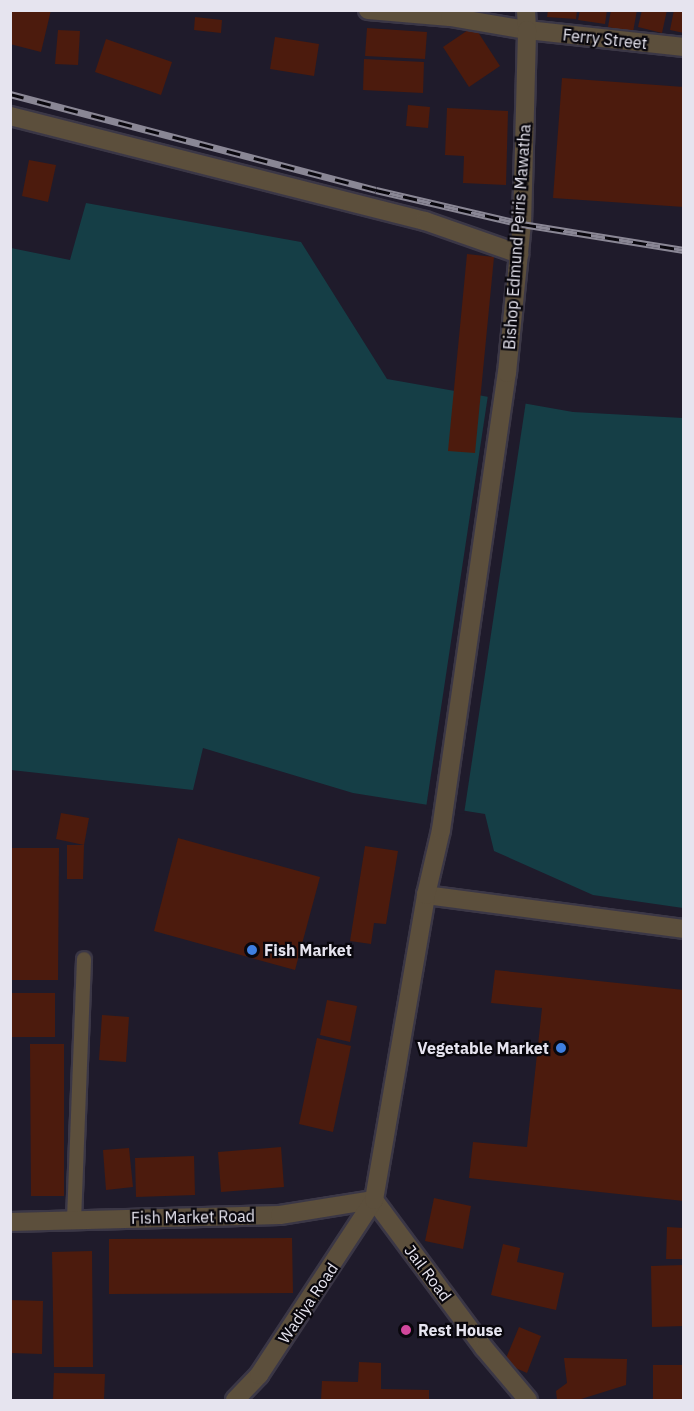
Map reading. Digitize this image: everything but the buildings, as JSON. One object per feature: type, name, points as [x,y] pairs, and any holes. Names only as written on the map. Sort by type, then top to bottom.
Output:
[{"type":"street","name":"Ferry Street","points":[[368,10],[684,47]]},
{"type":"street","name":"Bishop Edmund Peiris Mawatha","points":[[374,1200],[426,895],[441,830],[507,372],[519,254],[527,106],[526,10]]},
{"type":"street","points":[[10,116],[424,221],[519,254]]},
{"type":"street","points":[[426,895],[684,928]]},
{"type":"street","name":"Fish Market Road","points":[[10,1222],[280,1215],[374,1200]]},
{"type":"street","name":"Wadiya Road","points":[[235,1401],[259,1375],[374,1200]]},
{"type":"street","name":"Jail Road","points":[[374,1200],[484,1348],[528,1401]]},
{"type":"lane","points":[[74,1220],[84,959]]},
{"type":"shaded area","points":[[86,203],[301,242],[387,379],[573,412],[683,418],[683,908],[593,895],[494,851],[485,814],[353,793],[203,748],[193,790],[11,770],[11,248],[70,260]]},
{"type":"pier","points":[[488,395],[526,401],[464,814],[426,808]]},
{"type":"railway","points":[[10,94],[376,190],[522,224],[684,250]]},
{"type":"place","name":"Fish Market","points":[[252,950]]},
{"type":"place","name":"Vegetable Market","points":[[561,1048]]},
{"type":"place","name":"Rest House","points":[[406,1330]]}]
